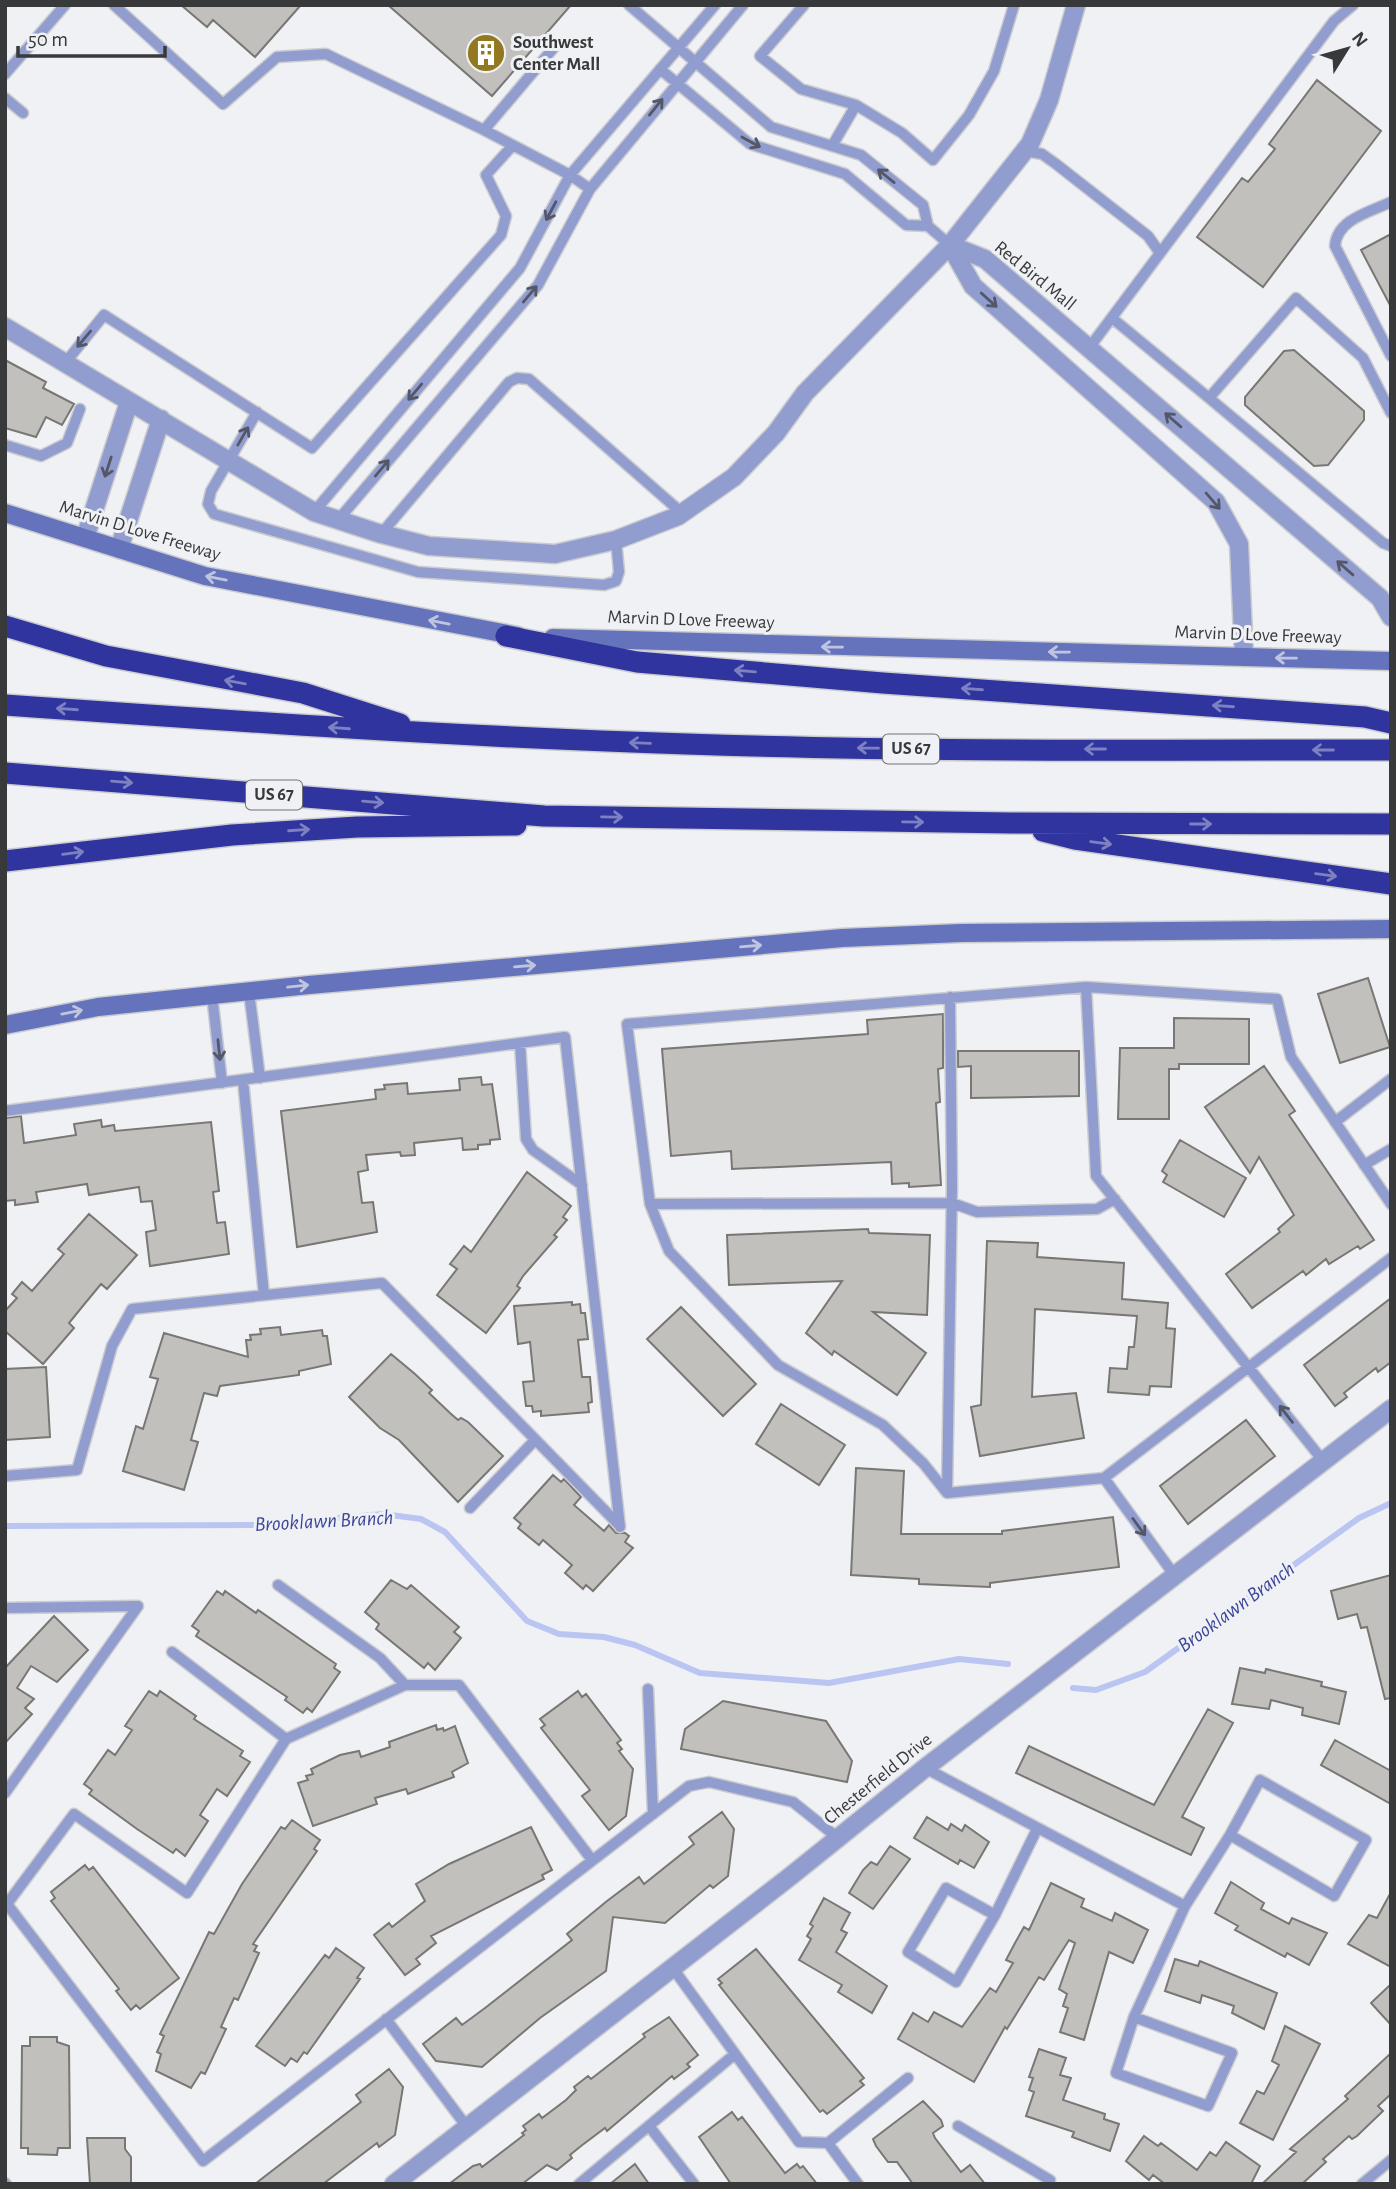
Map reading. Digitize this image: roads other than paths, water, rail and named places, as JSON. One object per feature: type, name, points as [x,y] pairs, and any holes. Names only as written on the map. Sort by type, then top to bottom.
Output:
[{"type":"highway","points":[[5,626],[106,656],[303,693],[432,734]]},
{"type":"highway","points":[[506,636],[636,662],[883,683],[1365,717],[1391,723]]},
{"type":"highway","name":"US 67","points":[[5,705],[432,734],[866,749],[1391,750]]},
{"type":"highway","name":"US 67","points":[[9,774],[544,816],[1011,823],[1391,824]]},
{"type":"highway","points":[[5,861],[260,833],[356,827],[511,827],[544,816]]},
{"type":"highway","points":[[1011,823],[1075,839],[1391,884]]},
{"type":"main road","name":"Marvin D Love Freeway","points":[[5,513],[205,576],[506,636],[676,644],[1391,661]]},
{"type":"main road","points":[[5,1025],[98,1007],[212,995],[842,938],[961,933],[1391,929]]},
{"type":"street","points":[[5,327],[314,512],[381,534],[429,546],[555,554],[616,540],[682,513],[734,477],[776,432],[805,393],[950,245],[1024,152],[1049,100],[1076,5]]},
{"type":"street","points":[[950,245],[973,286],[1216,502],[1239,544],[1244,657]]},
{"type":"street","name":"Red Bird Mall","points":[[950,245],[985,258],[1380,598],[1391,617]]},
{"type":"street","points":[[85,538],[129,402]]},
{"type":"street","points":[[119,549],[161,419]]},
{"type":"street","name":"Chesterfield Drive","points":[[394,2184],[838,1839],[925,1768],[1391,1409]]},
{"type":"lane","points":[[5,74],[65,5]]},
{"type":"lane","points":[[114,5],[223,104],[277,57],[326,54],[484,130],[590,189]]},
{"type":"lane","points":[[629,5],[771,127],[861,155],[923,205],[928,226],[950,245]]},
{"type":"lane","points":[[314,512],[520,268],[569,175],[715,5]]},
{"type":"lane","points":[[338,520],[538,285],[590,189],[743,5]]},
{"type":"lane","points":[[804,5],[760,56],[801,89],[856,105],[902,133],[933,160],[969,115],[994,71],[1014,5]]},
{"type":"lane","points":[[1089,348],[1334,21],[1353,5]]},
{"type":"lane","points":[[484,130],[556,45]]},
{"type":"lane","points":[[660,69],[750,144],[845,174],[906,225],[928,226]]},
{"type":"lane","points":[[5,98],[23,113]]},
{"type":"lane","points":[[832,146],[856,105]]},
{"type":"lane","points":[[65,363],[104,316],[312,448],[501,235],[506,216],[486,175],[512,146]]},
{"type":"lane","points":[[1024,152],[1042,154],[1056,164],[1148,236],[1160,253]]},
{"type":"lane","points":[[1391,202],[1347,222],[1336,236],[1335,246],[1391,356]]},
{"type":"lane","points":[[1209,398],[1296,298],[1363,358],[1391,413]]},
{"type":"lane","points":[[1112,318],[1383,543],[1391,546]]},
{"type":"lane","points":[[381,534],[509,382],[517,378],[529,379],[682,513]]},
{"type":"lane","points":[[5,445],[41,456],[67,443],[80,409]]},
{"type":"lane","points":[[257,412],[211,491],[208,504],[214,514],[418,572],[604,585],[616,581],[619,572],[616,540]]},
{"type":"lane","points":[[1086,987],[1096,1176],[1324,1462]]},
{"type":"lane","points":[[947,1493],[923,1463],[883,1425],[778,1365],[669,1251],[650,1203],[627,1024],[1086,987],[1277,999],[1291,1057],[1391,1204]]},
{"type":"lane","points":[[249,992],[260,1078]]},
{"type":"lane","points":[[212,995],[222,1083]]},
{"type":"lane","points":[[947,1493],[952,1203],[950,997]]},
{"type":"lane","points":[[5,1111],[565,1037],[621,1527],[382,1283],[132,1309],[112,1346],[77,1470],[5,1476]]},
{"type":"lane","points":[[520,1043],[527,1139],[533,1150],[582,1185]]},
{"type":"lane","points":[[1335,1122],[1391,1079]]},
{"type":"lane","points":[[243,1080],[264,1295]]},
{"type":"lane","points":[[1364,1164],[1391,1149]]},
{"type":"lane","points":[[650,1203],[952,1203],[977,1212],[1097,1209],[1115,1199]]},
{"type":"lane","points":[[947,1493],[1104,1478],[1248,1364],[1391,1258]]},
{"type":"lane","points":[[470,1508],[535,1440]]},
{"type":"lane","points":[[1104,1478],[1175,1576]]},
{"type":"lane","points":[[278,1585],[380,1658],[405,1685]]},
{"type":"lane","points":[[5,1608],[138,1606],[5,1793]]},
{"type":"lane","points":[[172,1652],[286,1739]]},
{"type":"lane","points":[[592,1860],[459,1685],[405,1685],[286,1739],[187,1893],[74,1814],[7,1904],[203,2161],[689,1786],[709,1782],[793,1802],[838,1839]]},
{"type":"lane","points":[[648,1689],[653,1814]]},
{"type":"lane","points":[[925,1768],[1185,1906]]},
{"type":"lane","points":[[1134,2017],[1233,2053],[1208,2106],[1116,2073],[1134,2017],[1185,1906],[1230,1835],[1260,1780],[1366,1840],[1334,1896],[1230,1835]]},
{"type":"lane","points":[[995,1915],[946,1888],[908,1952],[956,1982],[995,1915],[1037,1829]]},
{"type":"lane","points":[[672,1967],[799,2142],[828,2143],[908,2078]]},
{"type":"lane","points":[[386,2020],[467,2127]]},
{"type":"lane","points":[[579,2184],[736,2054]]},
{"type":"lane","points":[[649,2126],[694,2184]]},
{"type":"lane","points":[[958,2126],[1050,2180],[1048,2184]]},
{"type":"lane","points":[[828,2143],[858,2184]]},
{"type":"lane","points":[[1362,2184],[1391,2160]]},
{"type":"waterway","name":"Brooklawn Branch","points":[[1073,1688],[1096,1690],[1145,1672],[1359,1518],[1391,1503]]},
{"type":"waterway","name":"Brooklawn Branch","points":[[5,1526],[259,1525],[383,1514],[421,1519],[445,1532],[527,1621],[559,1634],[604,1637],[635,1645],[700,1673],[829,1683],[959,1659],[1008,1664]]},
{"type":"place","name":"Southwest Center Mall","points":[[486,53]]}]
